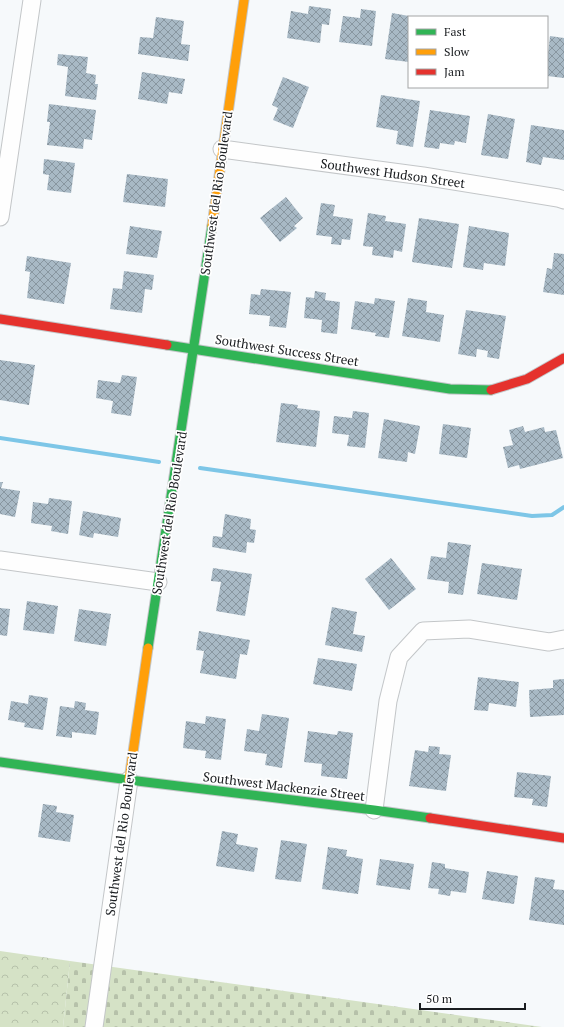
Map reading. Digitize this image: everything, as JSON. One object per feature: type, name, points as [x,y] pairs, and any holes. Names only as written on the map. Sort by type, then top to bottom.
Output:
[{"type":"street","points":[[0,217],[32,0]]},
{"type":"street","name":"Southwest del Rio Boulevard","points":[[94,1027],[244,0]]},
{"type":"street","name":"Southwest Hudson Street","points":[[222,149],[423,176],[564,200]]},
{"type":"street","name":"Southwest Success Street","points":[[0,319],[450,389],[491,390],[526,380],[564,358]]},
{"type":"street","points":[[0,560],[158,582]]},
{"type":"street","points":[[374,810],[388,701],[399,657],[423,631],[469,629],[549,642],[564,639]]},
{"type":"street","name":"Southwest Mackenzie Street","points":[[0,762],[129,780],[374,810],[564,838]]},
{"type":"green space","points":[[0,951],[70,961],[63,1027],[0,1027]]},
{"type":"green space","points":[[70,961],[542,1027],[63,1027]]},
{"type":"building","points":[[309,6],[331,9],[329,25],[322,24],[320,43],[287,38],[291,11],[308,14]]},
{"type":"building","points":[[361,9],[376,11],[372,46],[339,42],[343,16],[360,18]]},
{"type":"building","points":[[392,13],[409,16],[408,62],[385,59]]},
{"type":"building","points":[[156,17],[184,21],[181,44],[190,45],[188,61],[138,54],[140,37],[153,38]]},
{"type":"building","points":[[550,36],[564,38],[564,78],[548,76]]},
{"type":"building","points":[[58,54],[88,57],[86,73],[96,75],[95,84],[98,84],[96,100],[65,96],[68,67],[57,65]]},
{"type":"building","points":[[142,72],[185,79],[182,94],[169,92],[167,104],[138,99]]},
{"type":"building","points":[[283,77],[309,87],[293,128],[273,120],[278,108],[272,105]]},
{"type":"building","points":[[381,95],[420,101],[413,147],[396,144],[398,131],[376,127]]},
{"type":"building","points":[[49,104],[96,110],[92,140],[84,139],[83,149],[47,145],[50,122],[47,122]]},
{"type":"building","points":[[430,110],[470,116],[466,143],[455,141],[454,145],[440,143],[439,149],[424,147]]},
{"type":"building","points":[[488,114],[515,119],[508,159],[481,155]]},
{"type":"building","points":[[531,125],[564,130],[564,160],[543,157],[541,165],[526,162]]},
{"type":"building","points":[[44,159],[75,163],[71,193],[47,190],[49,175],[43,174]]},
{"type":"building","points":[[127,174],[168,179],[165,207],[123,202]]},
{"type":"building","points":[[286,197],[303,218],[294,226],[297,228],[280,242],[260,218]]},
{"type":"building","points":[[321,203],[335,205],[333,216],[353,219],[350,240],[342,239],[341,245],[331,244],[332,237],[316,235]]},
{"type":"building","points":[[368,213],[386,216],[385,221],[406,224],[402,252],[394,250],[393,258],[372,255],[373,247],[363,246]]},
{"type":"building","points":[[419,218],[459,224],[452,268],[412,262]]},
{"type":"building","points":[[130,226],[162,231],[157,258],[126,254]]},
{"type":"building","points":[[469,226],[509,233],[505,266],[484,263],[483,270],[463,267]]},
{"type":"building","points":[[554,253],[564,254],[564,295],[543,292],[547,268],[552,269]]},
{"type":"building","points":[[27,256],[71,263],[64,304],[27,298],[30,272],[25,271]]},
{"type":"building","points":[[124,271],[154,275],[152,290],[145,289],[142,313],[110,309],[113,288],[122,289]]},
{"type":"building","points":[[261,289],[291,292],[286,328],[269,326],[270,316],[249,314],[251,294],[260,295]]},
{"type":"building","points":[[315,291],[326,293],[325,300],[340,302],[337,334],[321,332],[322,320],[304,318],[306,297],[314,298]]},
{"type":"building","points":[[375,298],[395,301],[389,338],[375,336],[376,333],[351,329],[355,301],[374,304]]},
{"type":"building","points":[[408,298],[427,301],[426,312],[444,315],[440,342],[402,336]]},
{"type":"building","points":[[466,310],[506,316],[499,359],[487,357],[488,351],[477,349],[476,357],[458,354]]},
{"type":"building","points":[[0,360],[35,365],[29,405],[0,400]]},
{"type":"building","points":[[122,375],[137,377],[131,416],[111,413],[113,401],[96,398],[98,380],[120,383]]},
{"type":"building","points":[[281,403],[298,405],[297,408],[320,411],[316,447],[276,442]]},
{"type":"building","points":[[353,411],[369,413],[365,448],[347,446],[349,435],[332,433],[334,416],[352,418]]},
{"type":"building","points":[[384,419],[420,426],[415,454],[408,452],[407,462],[378,458]]},
{"type":"building","points":[[443,424],[471,428],[467,458],[439,454]]},
{"type":"building","points":[[523,426],[525,432],[544,427],[545,432],[556,430],[563,458],[520,469],[519,465],[508,468],[503,447],[513,445],[509,430]]},
{"type":"building","points":[[0,482],[3,482],[1,488],[20,491],[15,517],[0,514]]},
{"type":"building","points":[[49,498],[72,501],[68,534],[51,531],[52,526],[31,523],[33,502],[48,504]]},
{"type":"building","points":[[83,511],[121,518],[118,537],[94,533],[93,538],[79,535]]},
{"type":"building","points":[[225,514],[251,519],[250,529],[256,530],[254,543],[247,542],[246,553],[212,547],[213,536],[222,537]]},
{"type":"building","points":[[448,542],[471,545],[463,595],[448,593],[449,582],[427,579],[431,556],[446,558]]},
{"type":"building","points":[[391,558],[416,589],[389,610],[365,579]]},
{"type":"building","points":[[482,563],[522,569],[517,600],[477,594]]},
{"type":"building","points":[[213,568],[252,574],[245,616],[216,611],[221,582],[211,581]]},
{"type":"building","points":[[27,601],[58,606],[54,634],[23,630]]},
{"type":"building","points":[[332,607],[357,612],[353,634],[365,636],[362,652],[325,645]]},
{"type":"building","points":[[0,608],[10,609],[7,636],[0,635]]},
{"type":"building","points":[[79,609],[111,614],[106,646],[74,641]]},
{"type":"building","points":[[199,631],[250,640],[247,655],[240,654],[236,679],[200,673],[204,651],[196,650]]},
{"type":"building","points":[[318,658],[357,664],[352,691],[313,684]]},
{"type":"building","points":[[478,677],[519,682],[516,707],[489,703],[488,711],[474,710]]},
{"type":"building","points":[[564,679],[564,715],[530,717],[529,690],[553,688],[553,680]]},
{"type":"building","points":[[29,695],[48,698],[43,730],[24,727],[25,723],[8,720],[11,701],[28,704]]},
{"type":"building","points":[[75,701],[86,703],[85,710],[99,712],[96,735],[72,732],[72,738],[56,736],[60,706],[74,708]]},
{"type":"building","points":[[262,714],[289,718],[282,768],[265,765],[267,754],[244,751],[247,729],[259,731]]},
{"type":"building","points":[[206,716],[226,719],[221,760],[205,758],[206,751],[183,748],[186,721],[205,724]]},
{"type":"building","points":[[308,731],[337,735],[338,731],[353,733],[347,779],[321,776],[322,764],[304,762]]},
{"type":"building","points":[[429,746],[440,747],[439,754],[451,755],[446,791],[409,786],[415,750],[428,752]]},
{"type":"building","points":[[517,772],[551,776],[547,807],[532,805],[533,799],[514,797]]},
{"type":"building","points":[[43,804],[57,806],[56,812],[74,815],[70,842],[38,837]]},
{"type":"building","points":[[222,831],[238,834],[236,844],[258,848],[254,872],[216,866]]},
{"type":"building","points":[[281,840],[307,844],[301,882],[275,879]]},
{"type":"building","points":[[328,847],[347,850],[346,856],[363,859],[358,894],[322,889]]},
{"type":"building","points":[[380,859],[414,864],[410,890],[376,885]]},
{"type":"building","points":[[432,862],[445,864],[445,868],[469,872],[466,893],[451,891],[450,896],[438,894],[439,889],[428,888]]},
{"type":"building","points":[[487,871],[518,876],[514,904],[482,899]]},
{"type":"building","points":[[535,877],[555,880],[553,889],[564,890],[564,925],[529,920]]},
{"type":"waterway","points":[[0,438],[159,462]]},
{"type":"waterway","points":[[200,468],[532,516],[552,515],[564,507]]},
{"type":"traffic: fast","points":[[148,648],[212,226]]},
{"type":"traffic: fast","points":[[167,345],[450,389],[491,390]]},
{"type":"traffic: fast","points":[[0,762],[430,818]]},
{"type":"traffic: slow","points":[[212,226],[244,0]]},
{"type":"traffic: slow","points":[[129,780],[148,648]]},
{"type":"traffic: jam","points":[[0,319],[167,345]]},
{"type":"traffic: jam","points":[[491,390],[527,379],[564,358]]},
{"type":"traffic: jam","points":[[430,818],[564,838]]}]
